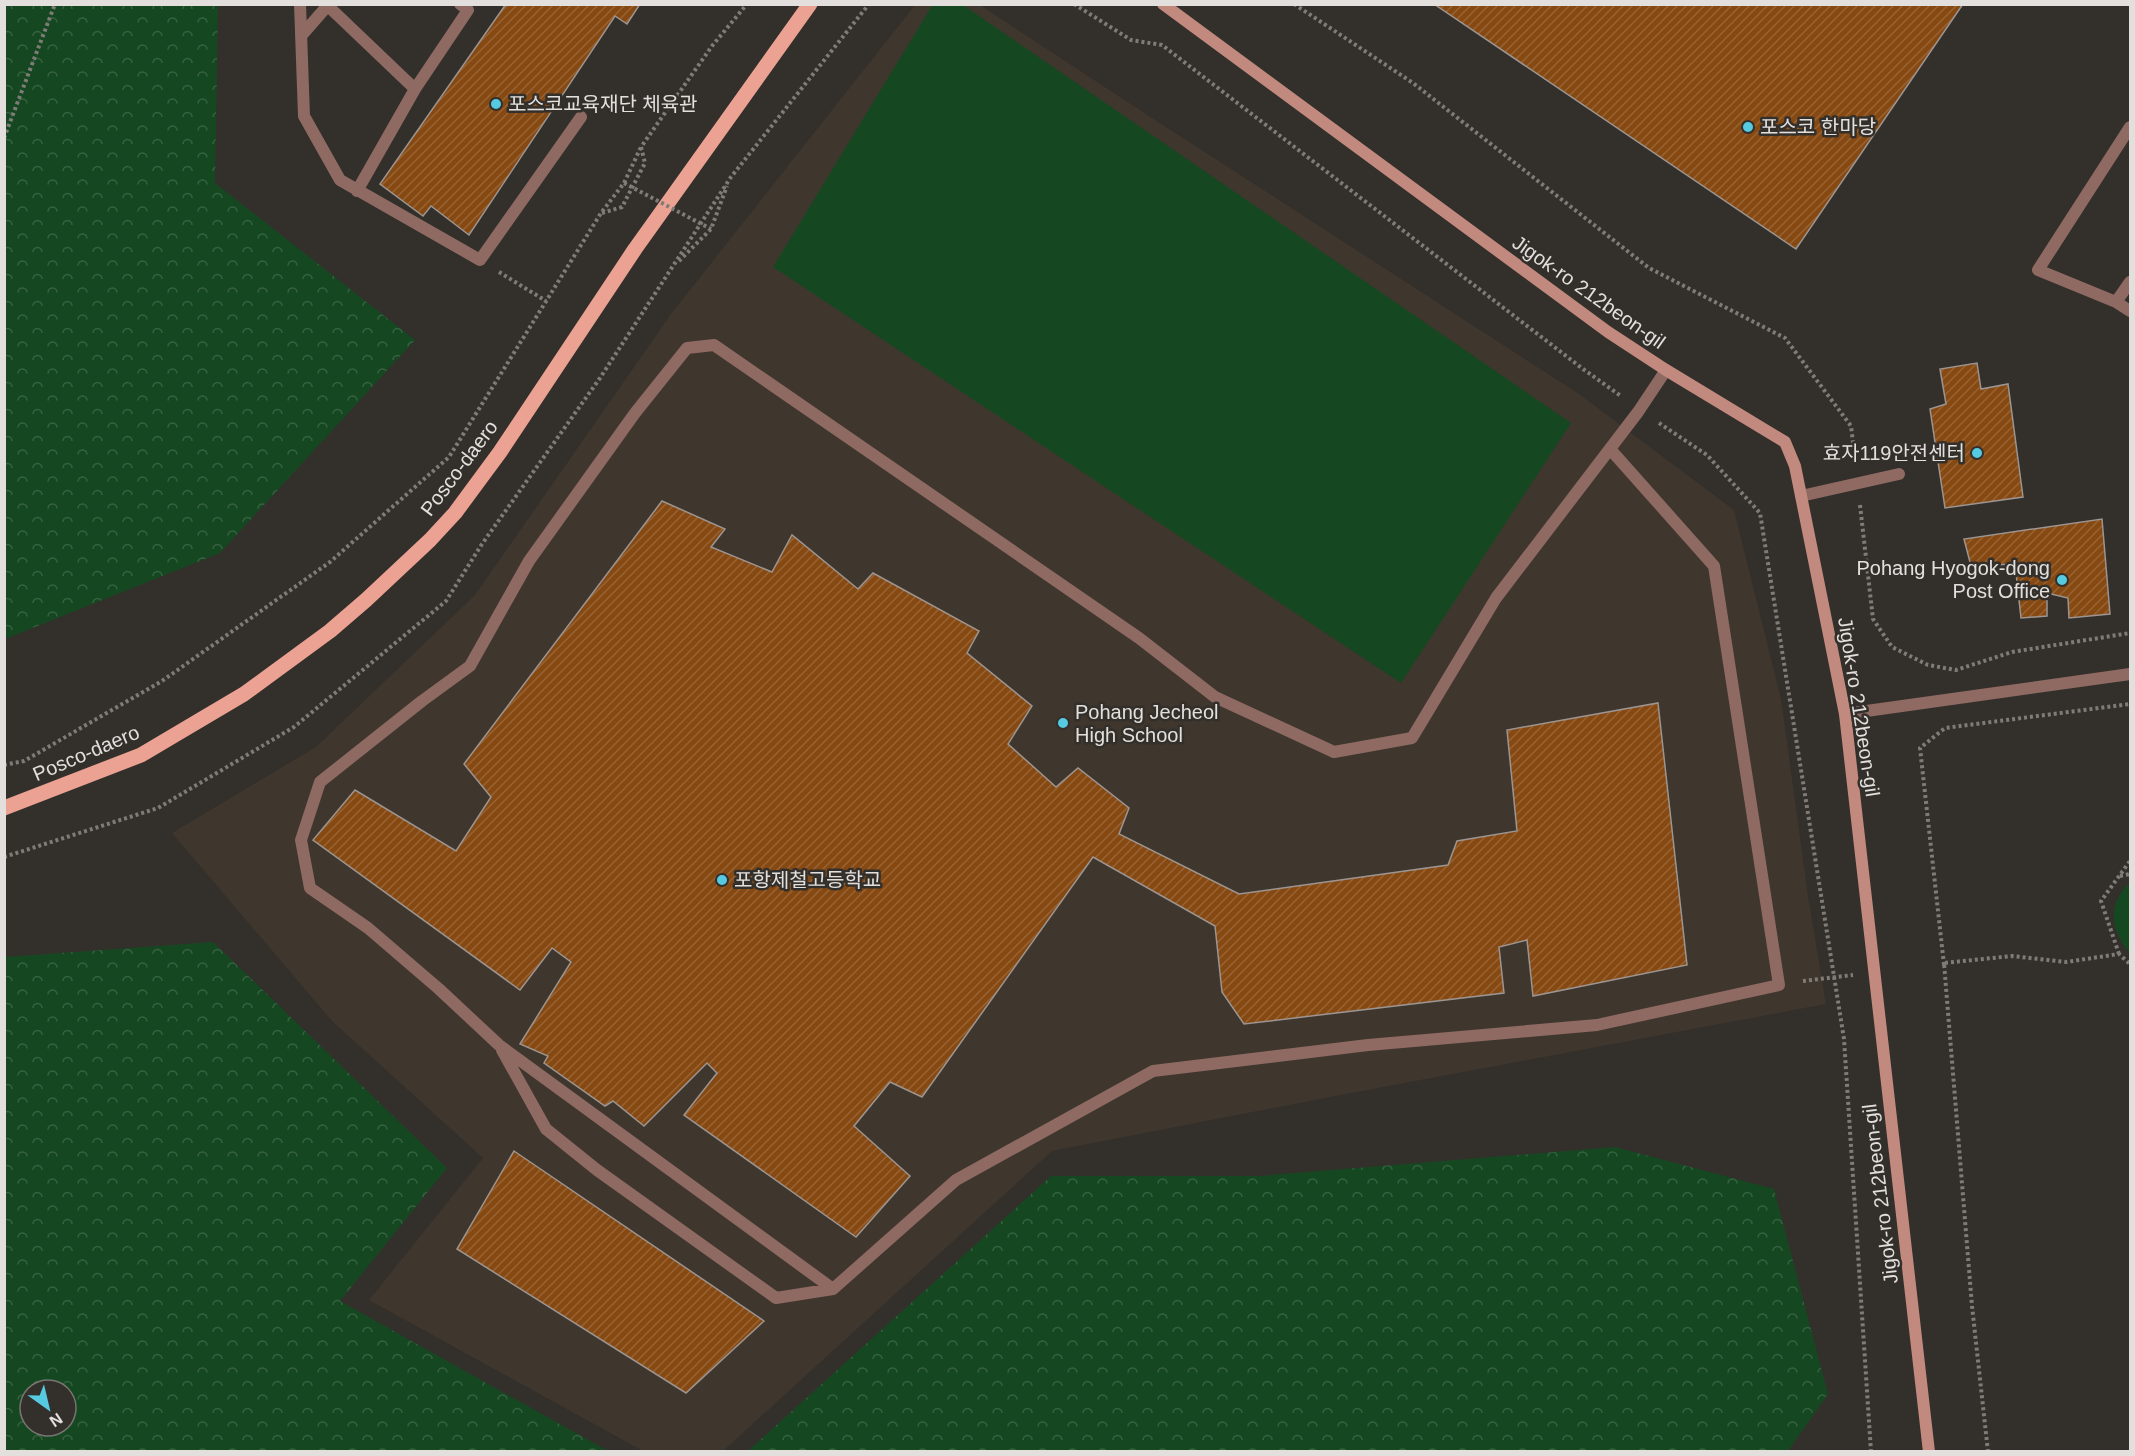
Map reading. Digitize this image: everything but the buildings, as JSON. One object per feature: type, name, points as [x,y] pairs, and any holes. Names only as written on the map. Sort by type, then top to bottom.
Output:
[{"type":"main road","name":"Posco-daero","points":[[4,808],[141,755],[244,694],[330,631],[430,540],[455,513],[500,452],[629,258],[810,4]]},
{"type":"street","points":[[300,4],[304,116],[340,180],[480,260],[581,117]]},
{"type":"street","points":[[357,191],[415,89],[468,10],[460,4]]},
{"type":"street","name":"Jigok-ro 212beon-gil","points":[[1163,4],[1608,332],[1785,442],[1795,466],[1845,714],[1929,1452]]},
{"type":"street","points":[[301,36],[329,5],[415,89]]},
{"type":"street","points":[[2130,127],[2038,270],[2130,311]]},
{"type":"street","points":[[2116,303],[2130,282]]},
{"type":"street","points":[[833,1289],[499,1045],[368,928],[310,888],[301,840],[320,782],[470,666],[529,561],[628,423],[687,348],[714,345],[1139,638],[1215,698],[1334,752],[1412,738],[1496,598],[1641,410],[1666,370]]},
{"type":"street","points":[[499,1045],[546,1129],[597,1170],[776,1298],[833,1289],[956,1180],[1154,1071],[1368,1045],[1597,1025],[1779,985],[1714,566],[1610,449]]},
{"type":"street","points":[[1801,496],[1899,474]]},
{"type":"street","points":[[1845,714],[2130,674]]},
{"type":"path","points":[[4,138],[54,4]]},
{"type":"path","points":[[4,765],[24,760],[162,681],[330,562],[449,457],[601,213],[624,183],[641,147],[712,46],[747,4]]},
{"type":"path","points":[[600,378],[731,177],[869,4]]},
{"type":"path","points":[[1074,4],[1131,40],[1162,45],[1583,369]]},
{"type":"path","points":[[1294,4],[1413,83],[1649,268],[1785,338],[1851,426],[1874,619],[1892,646],[1928,665],[1956,670],[2012,652],[2130,633]]},
{"type":"path","points":[[601,213],[622,207],[645,163],[641,147]]},
{"type":"path","points":[[672,267],[711,229],[731,177]]},
{"type":"path","points":[[624,183],[711,229]]},
{"type":"path","points":[[480,260],[546,301]]},
{"type":"path","points":[[1988,1452],[1972,1306],[1944,970],[1920,748],[1945,728],[2130,704]]},
{"type":"path","points":[[2130,861],[2101,901],[2119,954],[2130,964]]},
{"type":"path","points":[[1815,864],[1844,1039],[1871,1452]]},
{"type":"path","points":[[2120,876],[2130,874]]},
{"type":"path","points":[[1944,970],[1944,963],[2012,956],[2066,962],[2119,954]]},
{"type":"path","points":[[1779,985],[1874,972]]},
{"type":"shaded area","name":"Pohang Jecheol High School","points":[[915,5],[980,5],[1579,394],[1734,510],[1781,699],[1808,896],[1826,1004],[1052,1151],[723,1451],[643,1451],[369,1300],[483,1158],[332,1021],[172,833],[316,747],[475,595],[671,314]]},
{"type":"green space","points":[[5,4],[218,5],[215,183],[415,340],[220,553],[5,639]]},
{"type":"green space","points":[[933,4],[963,5],[1571,423],[1401,683],[773,267]]},
{"type":"green space","points":[[2130,883],[2130,953],[2115,927],[2114,908],[2122,891]]},
{"type":"green space","points":[[213,942],[447,1168],[340,1301],[608,1451],[5,1451],[5,957]]},
{"type":"green space","points":[[1615,1147],[1774,1189],[1828,1394],[1788,1451],[748,1451],[1051,1176],[1259,1176]]},
{"type":"place","name":"포스코교육재단 체육관","points":[[496,104]]},
{"type":"place","name":"포스코 한마당","points":[[1748,127]]},
{"type":"place","name":"효자119안전센터","points":[[1977,453]]},
{"type":"place","name":"Pohang Hyogok-dong Post Office","points":[[2062,580]]},
{"type":"place","name":"Pohang Jecheol High School","points":[[1063,723]]},
{"type":"place","name":"포항제철고등학교","points":[[722,880]]}]
